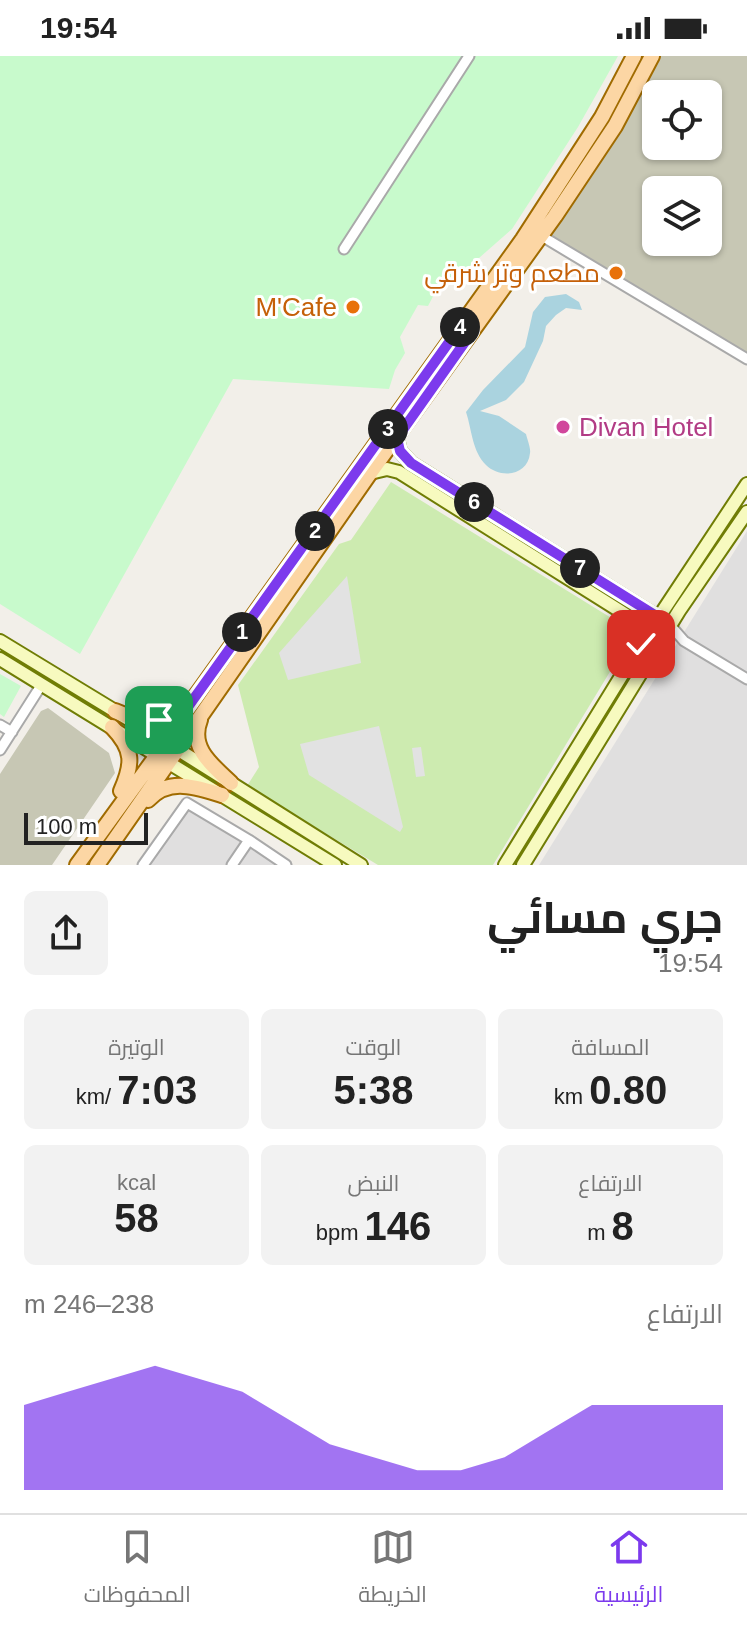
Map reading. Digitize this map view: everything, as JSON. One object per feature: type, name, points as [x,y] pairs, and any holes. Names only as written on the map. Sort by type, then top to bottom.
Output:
[{"type":"main road","points":[[77,865],[113,813],[205,708],[397,438],[602,117],[634,56]]},
{"type":"main road","points":[[97,865],[128,820],[167,752],[185,711],[467,328],[540,235],[615,126],[652,56]]},
{"type":"main road","points":[[205,708],[198,726],[199,748],[226,789]]},
{"type":"main road","points":[[115,711],[150,721],[185,711]]},
{"type":"main road","points":[[112,727],[125,740],[130,761],[129,774],[113,813]]},
{"type":"main road","points":[[128,820],[152,795],[174,785],[226,789]]},
{"type":"street","points":[[344,249],[469,56]]},
{"type":"street","points":[[540,235],[747,359]]},
{"type":"street","points":[[397,438],[400,451],[411,463],[658,617],[684,641],[747,679]]},
{"type":"street","points":[[404,475],[402,466],[411,463]]},
{"type":"street","points":[[370,473],[387,469],[404,475],[650,630],[662,637],[684,641]]},
{"type":"street","points":[[505,865],[658,617],[747,484]]},
{"type":"street","points":[[523,865],[662,637],[747,512]]},
{"type":"street","points":[[0,641],[115,711],[167,752],[226,789],[361,865]]},
{"type":"street","points":[[0,659],[112,727],[167,752]]},
{"type":"street","points":[[0,750],[42,684]]},
{"type":"street","points":[[0,725],[12,732]]},
{"type":"street","points":[[226,789],[335,865]]},
{"type":"street","points":[[143,865],[187,803],[286,865]]},
{"type":"street","points":[[232,865],[249,840]]},
{"type":"shaded area","points":[[648,56],[747,56],[747,356],[545,235]]},
{"type":"shaded area","points":[[747,531],[747,865],[539,865]]},
{"type":"shaded area","points":[[347,576],[361,663],[288,680],[279,653]]},
{"type":"shaded area","points":[[48,708],[109,753],[115,773],[52,865],[0,865],[0,774],[41,711]]},
{"type":"shaded area","points":[[379,726],[403,827],[400,832],[309,775],[300,744]]},
{"type":"shaded area","points":[[421,747],[425,776],[416,777],[412,748]]},
{"type":"shaded area","points":[[188,809],[280,865],[149,865]]},
{"type":"green space","points":[[0,56],[618,56],[578,127],[512,229],[446,287],[438,287],[428,306],[418,305],[400,337],[405,353],[389,389],[233,379],[80,654],[0,604]]},
{"type":"green space","points":[[391,482],[634,632],[493,865],[378,865],[247,786],[259,767],[238,685],[339,544],[351,540]]},
{"type":"green space","points":[[0,674],[21,686],[4,717],[0,714]]},
{"type":"water","points":[[566,294],[579,302],[582,310],[566,308],[556,315],[546,326],[543,341],[524,382],[506,400],[480,411],[499,416],[526,434],[530,451],[524,467],[512,473],[498,472],[486,465],[478,453],[466,412],[525,347],[533,312],[545,297]]},
{"type":"place","name":"مطعم وتر شرقي","points":[[616,273]]},
{"type":"place","name":"M'Cafe","points":[[353,307]]},
{"type":"place","name":"Divan Hotel","points":[[563,427]]},
{"type":"route","points":[[159,720],[185,711],[462,324],[472,332],[397,438],[400,451],[411,463],[658,617],[641,644]]}]
